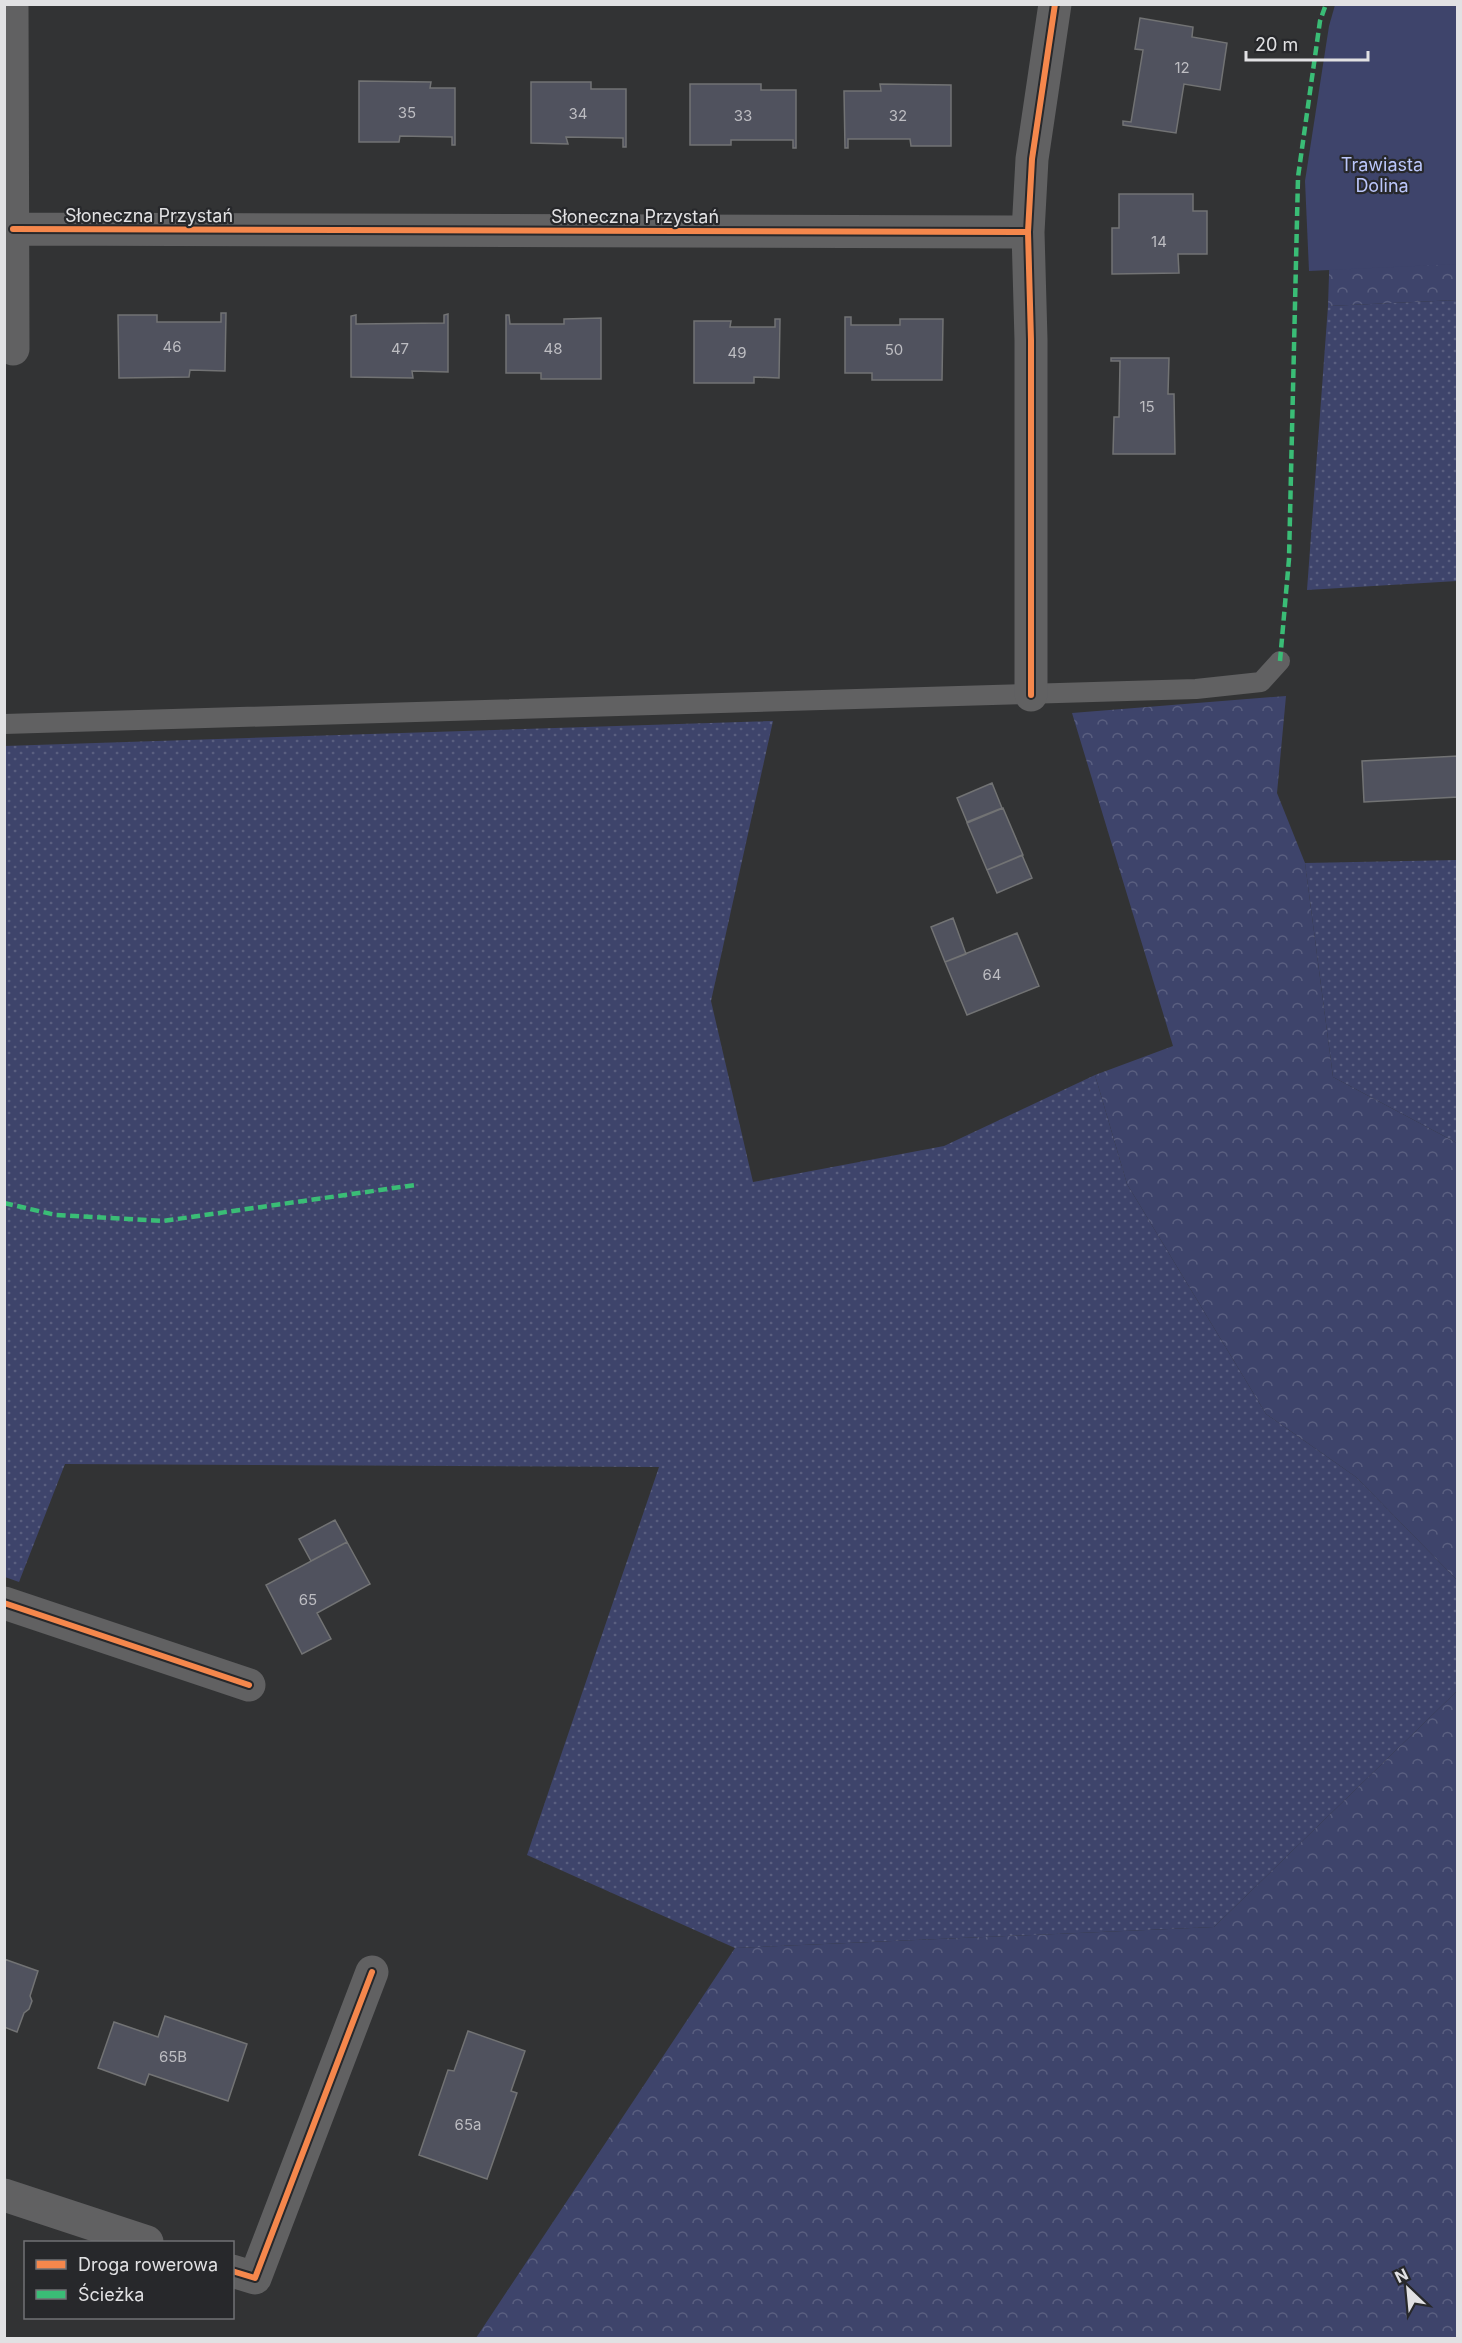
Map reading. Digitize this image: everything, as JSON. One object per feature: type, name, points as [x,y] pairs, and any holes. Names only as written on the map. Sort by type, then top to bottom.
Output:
[{"type":"street","points":[[12,4],[13,349]]},
{"type":"street","points":[[1031,695],[1031,340],[1028,232],[1032,159],[1055,4]]},
{"type":"street","name":"Słoneczna Przystań","points":[[13,229],[1028,232]]},
{"type":"street","points":[[4,1603],[249,1685]]},
{"type":"street","points":[[234,2272],[255,2278],[372,1972]]},
{"type":"street","points":[[4,2195],[144,2241]]},
{"type":"lane","points":[[4,724],[1196,689],[1261,682],[1280,661]]},
{"type":"green space","name":"Trawiasta Dolina","points":[[1335,5],[1457,5],[1457,264],[1309,271],[1305,181],[1329,26]]},
{"type":"green space","points":[[1335,90],[1457,125],[1457,300],[1328,306]]},
{"type":"green space","points":[[1457,300],[1457,581],[1307,590],[1328,306]]},
{"type":"green space","points":[[1286,696],[1277,793],[1305,863],[1333,1077],[1457,1143],[1457,1580],[1356,1477],[1266,1414],[1127,1184],[1095,1075],[1173,1046],[1072,713]]},
{"type":"green space","points":[[773,721],[711,1001],[753,1182],[944,1146],[1095,1075],[1127,1184],[1266,1414],[1356,1477],[1457,1580],[1457,1691],[1214,1927],[735,1948],[527,1855],[659,1467],[65,1464],[19,1582],[5,1577],[4,746]]},
{"type":"green space","points":[[1457,860],[1457,1143],[1333,1077],[1305,863]]},
{"type":"green space","points":[[1457,1691],[1457,2338],[476,2338],[735,1948],[1214,1927]]},
{"type":"building","points":[[1140,18],[1193,27],[1192,37],[1227,43],[1220,90],[1184,84],[1176,133],[1123,125],[1123,121],[1131,122],[1143,50],[1135,49]]},
{"type":"building","points":[[359,81],[431,82],[430,88],[455,88],[455,145],[452,145],[452,137],[400,136],[399,142],[359,142]]},
{"type":"building","points":[[531,82],[591,82],[591,89],[626,89],[626,147],[623,147],[623,138],[566,137],[568,144],[531,143]]},
{"type":"building","points":[[690,84],[761,84],[761,90],[796,90],[796,148],[793,148],[793,140],[731,140],[731,145],[690,145]]},
{"type":"building","points":[[880,84],[951,85],[951,146],[911,146],[910,139],[848,139],[848,148],[845,148],[844,91],[881,91]]},
{"type":"building","points":[[1119,194],[1193,194],[1193,211],[1207,211],[1207,254],[1178,254],[1179,273],[1112,274],[1112,228],[1119,228]]},
{"type":"building","points":[[221,313],[226,313],[225,371],[190,370],[189,377],[119,378],[118,315],[157,315],[157,322],[221,322]]},
{"type":"building","points":[[448,314],[448,372],[412,371],[413,378],[351,377],[351,316],[356,315],[356,324],[444,323],[444,315]]},
{"type":"building","points":[[506,315],[509,315],[510,324],[564,324],[564,319],[601,318],[601,379],[541,379],[541,373],[506,373]]},
{"type":"building","points":[[845,317],[851,317],[851,325],[900,325],[900,319],[943,319],[942,380],[872,380],[872,373],[845,373]]},
{"type":"building","points":[[775,319],[780,319],[779,378],[754,377],[754,383],[694,383],[694,321],[731,321],[730,327],[775,327]]},
{"type":"building","points":[[1111,358],[1169,358],[1168,394],[1174,394],[1175,454],[1113,454],[1114,417],[1119,417],[1120,361],[1111,361]]},
{"type":"building","points":[[1458,756],[1458,797],[1364,802],[1362,761]]},
{"type":"building","points":[[992,783],[1002,808],[967,822],[957,798]]},
{"type":"building","points":[[1003,808],[1023,855],[987,870],[967,823]]},
{"type":"building","points":[[1022,855],[1032,878],[997,893],[987,870]]},
{"type":"building","points":[[953,918],[966,954],[945,962],[931,927]]},
{"type":"building","points":[[1017,933],[1039,986],[967,1015],[945,962]]},
{"type":"building","points":[[335,1520],[347,1542],[311,1561],[299,1539]]},
{"type":"building","points":[[347,1542],[370,1584],[317,1613],[331,1639],[302,1654],[266,1585]]},
{"type":"building","points":[[4,1959],[38,1971],[30,1996],[32,2001],[29,2009],[24,2013],[17,2032],[4,2027]]},
{"type":"building","points":[[165,2016],[247,2044],[228,2101],[149,2074],[145,2085],[98,2068],[114,2022],[158,2037]]},
{"type":"building","points":[[468,2031],[525,2051],[511,2091],[517,2093],[487,2179],[419,2155],[448,2070],[454,2071]]},
{"type":"marked path","points":[[1280,661],[1289,559],[1298,177],[1320,21],[1326,4]]},
{"type":"marked path","points":[[4,1203],[56,1215],[163,1221],[415,1185]]},
{"type":"cycle path","points":[[13,229],[1028,232],[1032,159],[1055,4]]},
{"type":"cycle path","points":[[1028,232],[1031,340],[1031,695]]},
{"type":"cycle path","points":[[4,1603],[249,1685]]},
{"type":"cycle path","points":[[234,2272],[255,2278],[372,1972]]}]
